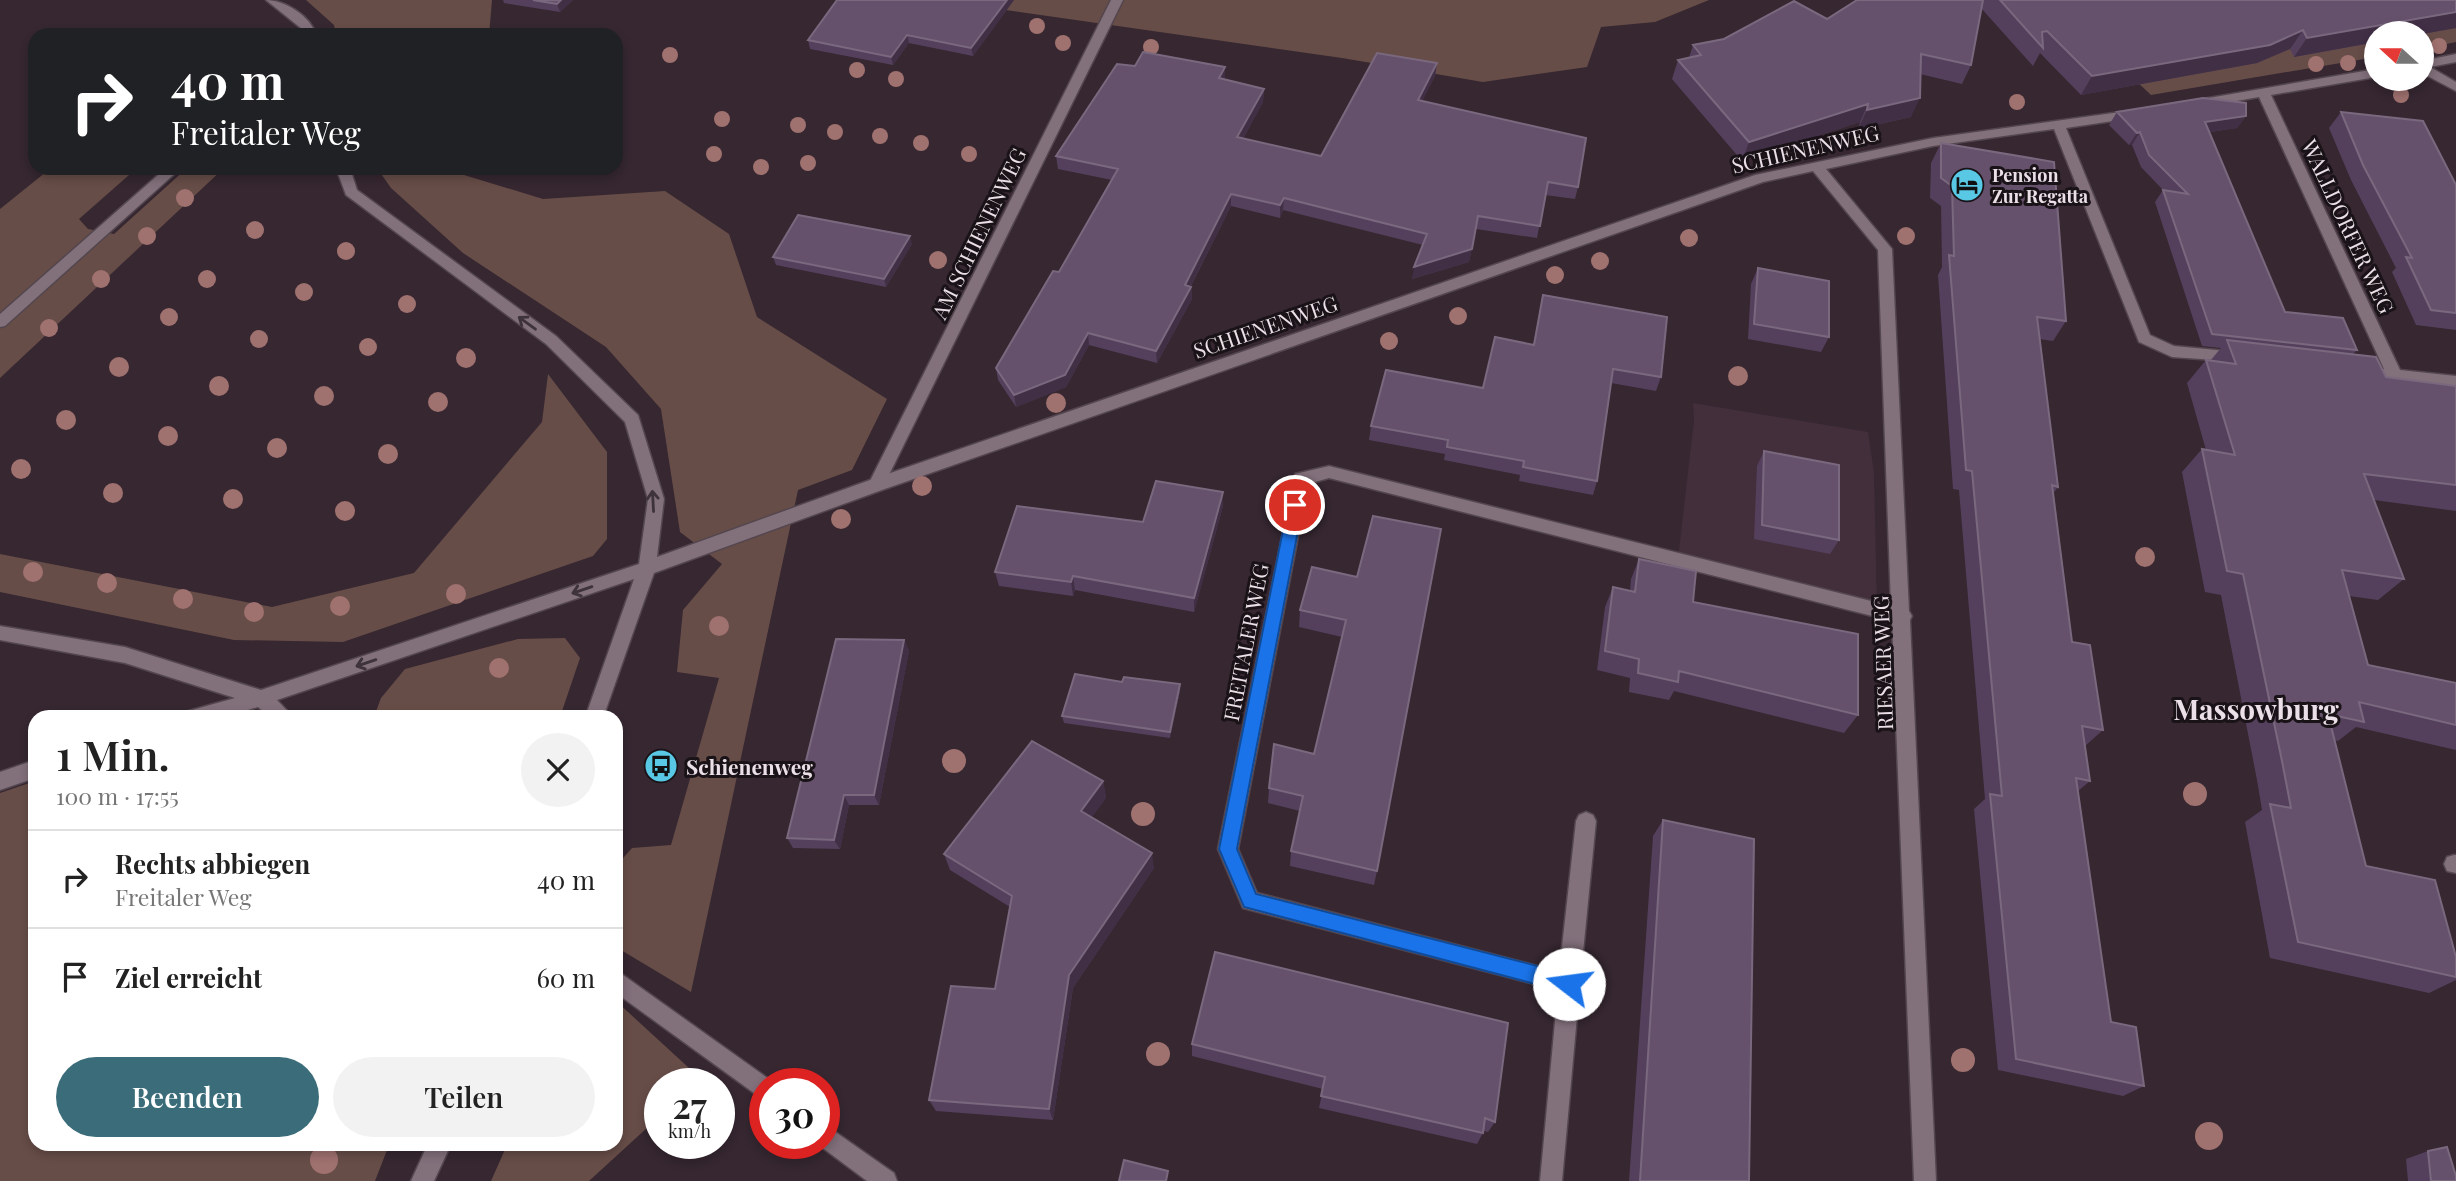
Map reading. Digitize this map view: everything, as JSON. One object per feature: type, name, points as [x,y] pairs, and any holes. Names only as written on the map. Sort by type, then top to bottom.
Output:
[{"type":"street","points":[[272,0],[308,28]]},
{"type":"street","name":"AM SCHIENENWEG","points":[[876,485],[1117,0]]},
{"type":"street","points":[[2434,64],[2456,58]]},
{"type":"street","points":[[2434,74],[2456,87]]},
{"type":"street","points":[[2182,106],[2364,75]]},
{"type":"street","name":"WALLDORFER WEG","points":[[2264,93],[2395,376]]},
{"type":"street","name":"SCHIENENWEG","points":[[220,710],[646,568],[876,485],[1760,178],[1933,142],[2155,111]]},
{"type":"street","points":[[2059,126],[2144,338],[2172,351],[2250,359]]},
{"type":"street","name":"RIESAER WEG","points":[[1817,167],[1885,249],[1903,616],[1925,1181]]},
{"type":"street","points":[[0,322],[166,175]]},
{"type":"street","points":[[345,175],[351,192],[551,340],[632,419],[656,499],[646,568],[597,710]]},
{"type":"street","points":[[2342,370],[2456,383]]},
{"type":"street","name":"FREITALER WEG","points":[[1569,984],[1250,901],[1228,849],[1301,479],[1329,472],[1903,616]]},
{"type":"street","points":[[0,633],[125,655],[261,698],[275,710]]},
{"type":"street","points":[[0,781],[28,771]]},
{"type":"street","points":[[1551,1181],[1586,821]]},
{"type":"street","points":[[623,984],[749,1078]]},
{"type":"street","points":[[840,1147],[886,1181]]},
{"type":"street","points":[[422,1181],[437,1151]]},
{"type":"shaded area","points":[[306,0],[492,0],[490,28],[335,28]]},
{"type":"shaded area","points":[[935,0],[1709,0],[1655,22],[1601,27],[1587,67],[1483,82],[1342,58]]},
{"type":"shaded area","points":[[2456,0],[2456,42],[2434,47],[2434,21],[2364,21],[2364,59],[2151,95],[2114,60]]},
{"type":"shaded area","points":[[42,175],[129,175],[79,219],[88,229],[114,234],[179,175],[217,175],[0,378],[0,209]]},
{"type":"shaded area","points":[[382,175],[464,175],[543,199],[665,191],[729,234],[757,317],[887,399],[852,470],[798,490],[691,992],[623,951],[623,858],[632,848],[671,845],[719,678],[677,672],[683,610],[722,564],[680,532],[661,409],[606,347],[463,253],[391,188]]},
{"type":"shaded area","points":[[548,374],[607,452],[607,539],[593,556],[343,642],[234,640],[0,592],[0,554],[272,607],[414,573],[542,422]]},
{"type":"shaded area","points":[[1693,403],[1868,432],[1874,473],[1877,610],[1678,559],[1694,420]]},
{"type":"shaded area","points":[[565,638],[580,658],[562,710],[377,710],[381,698],[405,669],[518,639]]},
{"type":"shaded area","points":[[28,783],[28,1151],[387,1151],[375,1181],[0,1181],[0,793]]},
{"type":"shaded area","points":[[623,1007],[689,1068],[644,1068],[644,1131],[623,1150]]},
{"type":"shaded area","points":[[504,1151],[622,1151],[589,1181],[491,1181]]},
{"type":"building","points":[[533,0],[561,0],[557,4]]},
{"type":"building","points":[[837,0],[1007,0],[971,48],[907,35],[891,57],[808,40]]},
{"type":"building","points":[[1857,0],[1983,0],[1971,65],[1921,54],[1920,98],[1867,110],[1868,104],[1749,142],[1678,60],[1701,55],[1693,45],[1724,39],[1794,1],[1827,19]]},
{"type":"building","points":[[2000,0],[2456,0],[2456,12],[2404,21],[2364,21],[2364,28],[2307,38],[2303,30],[2270,45],[2092,76],[2047,31],[2042,32],[2043,48]]},
{"type":"building","points":[[1143,52],[1225,67],[1219,78],[1264,89],[1237,137],[1321,156],[1377,53],[1437,63],[1418,100],[1586,138],[1578,187],[1548,182],[1540,226],[1478,216],[1472,249],[1414,267],[1427,234],[1284,198],[1280,205],[1231,194],[1185,285],[1191,287],[1156,351],[1088,333],[1065,375],[1014,395],[996,368],[1053,271],[1059,272],[1118,169],[1056,156],[1117,64],[1135,66]]},
{"type":"building","points":[[2203,98],[2246,103],[2246,116],[2205,122],[2285,312],[2343,318],[2357,350],[2212,334],[2163,190],[2188,194],[2149,155],[2140,132],[2137,133],[2117,112]]},
{"type":"building","points":[[2341,112],[2423,121],[2456,185],[2456,313],[2431,310],[2406,257],[2412,258],[2363,165]]},
{"type":"building","points":[[1941,143],[2054,162],[2066,321],[2037,317],[2058,487],[2052,485],[2072,642],[2090,645],[2103,730],[2082,726],[2090,781],[2076,778],[2111,1022],[2136,1027],[2144,1086],[2016,1059],[1990,794],[2002,796],[1972,471],[1966,470],[1949,255],[1954,256],[1952,186],[1941,178]]},
{"type":"building","points":[[798,215],[910,236],[884,279],[773,257]]},
{"type":"building","points":[[1758,268],[1829,281],[1829,337],[1754,324]]},
{"type":"building","points":[[1543,295],[1667,317],[1661,377],[1613,369],[1597,481],[1523,467],[1524,461],[1447,447],[1448,440],[1371,426],[1386,370],[1483,388],[1495,337],[1534,345]]},
{"type":"building","points":[[2227,340],[2376,357],[2386,377],[2456,386],[2456,485],[2364,474],[2404,579],[2342,570],[2368,665],[2456,683],[2456,725],[2359,702],[2364,722],[2328,714],[2366,866],[2435,880],[2456,957],[2456,977],[2298,942],[2270,804],[2291,808],[2282,761],[2243,574],[2227,571],[2202,449],[2235,455],[2206,360],[2236,364]]},
{"type":"building","points":[[1764,451],[1839,465],[1839,540],[1762,525]]},
{"type":"building","points":[[1156,481],[1223,492],[1194,598],[1073,576],[1071,582],[995,572],[1017,506],[1143,522]]},
{"type":"building","points":[[1373,516],[1441,529],[1377,871],[1291,851],[1303,796],[1269,788],[1274,744],[1314,754],[1346,620],[1300,610],[1312,567],[1357,577]]},
{"type":"building","points":[[1639,559],[1696,571],[1693,602],[1858,634],[1858,715],[1679,671],[1678,682],[1638,673],[1639,659],[1605,651],[1613,587],[1635,592]]},
{"type":"building","points":[[836,639],[904,640],[874,795],[844,795],[834,840],[787,838]]},
{"type":"building","points":[[1075,674],[1122,682],[1124,677],[1180,684],[1170,732],[1062,716]]},
{"type":"building","points":[[1032,741],[1103,781],[1081,811],[1152,853],[1069,975],[1049,1109],[929,1100],[951,986],[995,989],[1012,896],[944,854]]},
{"type":"building","points":[[1663,820],[1754,839],[1749,1181],[1640,1181]]},
{"type":"building","points":[[1215,952],[1508,1023],[1495,1122],[1485,1118],[1483,1133],[1321,1096],[1325,1077],[1192,1044]]},
{"type":"building","points":[[2447,1147],[2456,1181],[2431,1181],[2428,1151]]},
{"type":"building","points":[[1124,1160],[1168,1171],[1166,1181],[1119,1181]]},
{"type":"place","name":"Pension Zur Regatta","points":[[1967,185]]},
{"type":"place","name":"Schienenweg","points":[[661,766]]},
{"type":"district","name":"Massowburg","points":[[2256,708]]},
{"type":"route","points":[[1295,505],[1228,849],[1250,901],[1569,984]]}]
